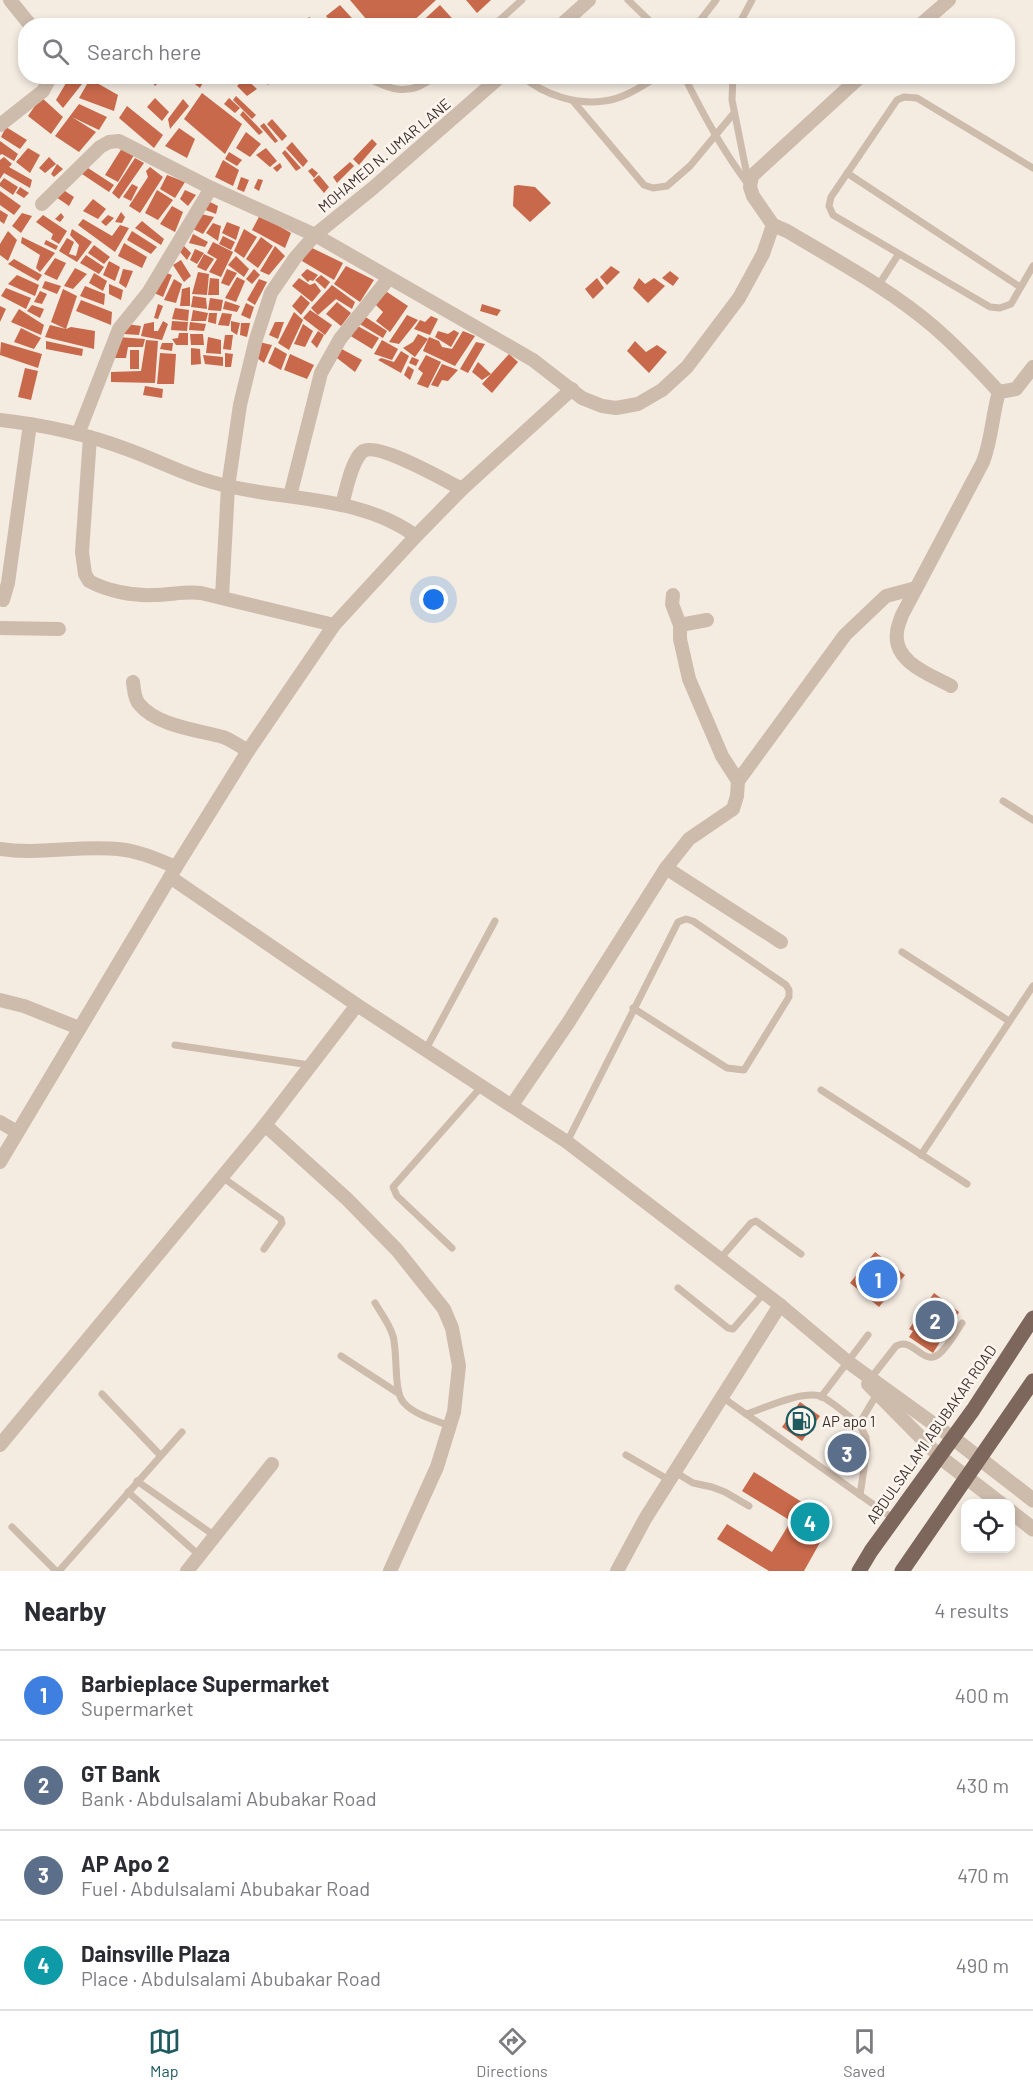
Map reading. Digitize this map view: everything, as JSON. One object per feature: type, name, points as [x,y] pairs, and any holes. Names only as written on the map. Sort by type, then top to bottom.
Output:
[{"type":"main road","name":"ABDULSALAMI ABUBAKAR ROAD","points":[[859,1571],[953,1438],[1033,1318]]},
{"type":"main road","points":[[902,1571],[1033,1381]]},
{"type":"street","points":[[10,0],[25,18]]},
{"type":"street","points":[[569,18],[589,0]]},
{"type":"street","points":[[928,18],[949,0]]},
{"type":"street","points":[[0,125],[43,90],[46,84]]},
{"type":"street","name":"MOHAMED N. UMAR LANE","points":[[222,597],[228,486],[240,405],[267,301],[290,265],[315,236],[492,84]]},
{"type":"street","points":[[852,84],[752,176],[750,187],[753,196],[773,225],[787,231],[878,286],[932,325],[965,355],[999,392]]},
{"type":"street","points":[[42,204],[100,147],[114,140],[315,236],[533,360],[589,401],[616,408],[638,404],[663,390],[687,367],[739,297],[763,254],[773,225]]},
{"type":"street","points":[[211,188],[148,293],[119,329],[84,435],[82,552],[85,574],[89,581],[126,593],[152,596],[186,591],[222,597],[334,625]]},
{"type":"street","points":[[290,495],[321,373],[340,339],[389,278]]},
{"type":"street","points":[[999,392],[1016,388],[1033,367]]},
{"type":"street","points":[[0,1162],[248,751],[334,625],[462,489],[572,389]]},
{"type":"street","points":[[951,686],[909,663],[899,650],[896,635],[902,615],[983,462],[988,449],[999,392]]},
{"type":"street","points":[[0,420],[84,435],[130,450],[171,469],[228,486],[290,495],[378,514],[401,525],[416,536]]},
{"type":"street","points":[[3,600],[8,583],[30,424]]},
{"type":"street","points":[[342,505],[352,470],[362,452],[366,450],[398,457],[462,489]]},
{"type":"street","points":[[512,1105],[568,1023],[666,868],[689,839],[733,809],[738,781],[845,635],[886,596],[916,588]]},
{"type":"street","points":[[673,595],[672,604],[680,625],[680,639],[689,679],[722,756],[738,781]]},
{"type":"street","points":[[680,625],[706,620]]},
{"type":"street","points":[[0,628],[59,629]]},
{"type":"street","points":[[133,682],[138,704],[166,723],[225,738],[248,751]]},
{"type":"street","points":[[0,849],[39,852],[57,849],[116,849],[144,854],[173,872],[357,1005],[567,1142],[780,1305],[848,1362],[980,1457],[1033,1500]]},
{"type":"street","points":[[666,868],[781,942]]},
{"type":"street","points":[[0,1000],[24,1006],[79,1028]]},
{"type":"street","points":[[0,1445],[265,1125],[357,1005]]},
{"type":"street","points":[[0,1122],[17,1132]]},
{"type":"street","points":[[265,1125],[346,1199],[397,1250],[444,1309],[452,1328],[459,1366],[458,1386],[450,1426],[438,1467],[390,1571]]},
{"type":"street","points":[[617,1571],[645,1519],[780,1305]]},
{"type":"street","points":[[848,1362],[940,1456],[996,1499]]},
{"type":"street","points":[[187,1571],[272,1464]]},
{"type":"street","points":[[1015,1514],[1033,1529]]},
{"type":"lane","points":[[502,18],[522,0]]},
{"type":"lane","points":[[628,0],[647,18]]},
{"type":"lane","points":[[702,18],[716,0]]},
{"type":"lane","points":[[742,18],[752,0]]},
{"type":"lane","points":[[380,84],[400,90],[413,90],[426,84]]},
{"type":"lane","points":[[531,84],[536,88],[573,101],[605,101],[631,93],[646,84]]},
{"type":"lane","points":[[688,84],[715,136],[750,187]]},
{"type":"lane","points":[[733,84],[734,113],[750,187]]},
{"type":"lane","points":[[1033,168],[916,98],[904,97],[897,100],[831,197],[828,206],[832,215],[990,307],[1000,308],[1011,304],[1033,266]]},
{"type":"lane","points":[[573,101],[644,185],[653,188],[667,186],[690,166],[734,113]]},
{"type":"lane","points":[[847,173],[1020,287]]},
{"type":"lane","points":[[878,286],[898,255]]},
{"type":"lane","points":[[1003,801],[1033,820]]},
{"type":"lane","points":[[567,1142],[633,1008],[678,922],[686,919],[693,921],[786,985],[789,990],[789,997],[744,1070],[727,1068],[633,1008]]},
{"type":"lane","points":[[426,1049],[495,921]]},
{"type":"lane","points":[[902,952],[1009,1022]]},
{"type":"lane","points":[[921,1155],[1033,986]]},
{"type":"lane","points":[[175,1046],[310,1065]]},
{"type":"lane","points":[[452,1248],[397,1196],[393,1187],[482,1086]]},
{"type":"lane","points":[[821,1090],[968,1184]]},
{"type":"lane","points":[[222,1177],[281,1219],[282,1224],[264,1249]]},
{"type":"lane","points":[[719,1260],[751,1223],[756,1221],[801,1254]]},
{"type":"lane","points":[[678,1288],[728,1328],[733,1329],[764,1293]]},
{"type":"lane","points":[[375,1303],[392,1334],[397,1357],[398,1393]]},
{"type":"lane","points":[[870,1378],[900,1343],[907,1343],[926,1357],[934,1358],[941,1353],[962,1323]]},
{"type":"lane","points":[[821,1396],[868,1335]]},
{"type":"lane","points":[[341,1356],[398,1393],[404,1403],[419,1413],[450,1426]]},
{"type":"lane","points":[[102,1394],[160,1455]]},
{"type":"lane","points":[[859,1424],[877,1394]]},
{"type":"lane","points":[[746,1414],[796,1397],[821,1396],[859,1424],[866,1437],[867,1449],[860,1495]]},
{"type":"lane","points":[[722,1397],[894,1520]]},
{"type":"lane","points":[[60,1569],[182,1432]]},
{"type":"lane","points":[[626,1455],[672,1476],[725,1492],[748,1506]]},
{"type":"lane","points":[[137,1481],[215,1536]]},
{"type":"lane","points":[[128,1492],[199,1555]]},
{"type":"lane","points":[[12,1527],[60,1569],[71,1571]]},
{"type":"building","points":[[350,0],[436,0],[417,18],[365,18]]},
{"type":"building","points":[[466,0],[491,0],[477,13]]},
{"type":"building","points":[[340,5],[352,18],[328,18],[326,16]]},
{"type":"building","points":[[440,5],[452,18],[426,18]]},
{"type":"building","points":[[65,84],[82,84],[63,108],[56,100]]},
{"type":"building","points":[[87,84],[99,84],[118,95],[114,111],[79,98]]},
{"type":"building","points":[[252,84],[257,89],[247,96],[237,86]]},
{"type":"building","points":[[202,93],[242,124],[225,154],[184,119]]},
{"type":"building","points":[[236,96],[256,115],[252,119],[233,100]]},
{"type":"building","points":[[41,97],[63,117],[51,134],[28,116]]},
{"type":"building","points":[[155,98],[169,112],[162,121],[147,107]]},
{"type":"building","points":[[229,98],[240,108],[235,113],[224,104]]},
{"type":"building","points":[[183,99],[189,106],[170,129],[168,119]]},
{"type":"building","points":[[79,104],[107,117],[99,130],[72,117],[96,132],[79,152],[55,136]]},
{"type":"building","points":[[127,106],[163,135],[154,148],[119,118]]},
{"type":"building","points":[[243,111],[263,132],[259,135],[240,115]]},
{"type":"building","points":[[272,119],[287,136],[282,141],[267,124]]},
{"type":"building","points":[[264,123],[278,141],[275,143],[260,126]]},
{"type":"building","points":[[6,127],[27,140],[20,149],[1,137]]},
{"type":"building","points":[[179,128],[195,139],[187,158],[165,146]]},
{"type":"building","points":[[246,132],[261,144],[250,157],[236,148]]},
{"type":"building","points":[[372,139],[377,144],[359,165],[353,159]]},
{"type":"building","points":[[0,141],[18,154],[14,161],[0,155]]},
{"type":"building","points":[[292,142],[308,161],[303,167],[286,148]]},
{"type":"building","points":[[28,148],[40,155],[30,173],[16,162]]},
{"type":"building","points":[[122,148],[134,155],[118,182],[105,175]]},
{"type":"building","points":[[266,148],[277,161],[270,167],[256,155]]},
{"type":"building","points":[[285,150],[301,168],[296,171],[282,153]]},
{"type":"building","points":[[229,152],[242,160],[237,166],[225,159]]},
{"type":"building","points":[[4,157],[12,164],[9,167],[32,180],[30,188],[4,173],[0,179],[0,160]]},
{"type":"building","points":[[49,157],[56,164],[45,173],[39,168]]},
{"type":"building","points":[[135,158],[144,163],[119,199],[112,193]]},
{"type":"building","points":[[223,160],[239,170],[233,186],[215,177]]},
{"type":"building","points":[[350,162],[354,166],[337,183],[333,177]]},
{"type":"building","points":[[280,163],[282,167],[277,172],[273,168]]},
{"type":"building","points":[[57,164],[63,169],[54,177],[51,174]]},
{"type":"building","points":[[150,167],[163,177],[140,213],[129,206],[148,177],[146,171]]},
{"type":"building","points":[[88,168],[114,185],[109,192],[82,174]]},
{"type":"building","points":[[312,168],[318,173],[314,178],[308,171]]},
{"type":"building","points":[[167,175],[185,182],[175,198],[160,189]]},
{"type":"building","points":[[319,175],[329,187],[324,193],[313,180]]},
{"type":"building","points":[[241,177],[249,180],[244,192],[237,189]]},
{"type":"building","points":[[4,178],[18,187],[13,195],[0,186]]},
{"type":"building","points":[[258,179],[263,180],[259,191],[254,188]]},
{"type":"building","points":[[132,184],[138,187],[131,201],[123,197]]},
{"type":"building","points":[[514,186],[535,187],[551,203],[530,222],[513,206]]},
{"type":"building","points":[[20,187],[29,193],[24,198],[16,193]]},
{"type":"building","points":[[62,189],[74,197],[69,206],[56,197]]},
{"type":"building","points":[[157,190],[173,200],[158,220],[145,213]]},
{"type":"building","points":[[185,190],[196,195],[188,206],[180,199]]},
{"type":"building","points":[[0,191],[21,206],[14,215],[0,205]]},
{"type":"building","points":[[93,199],[106,209],[98,219],[83,211]]},
{"type":"building","points":[[208,201],[218,206],[216,214],[203,209]]},
{"type":"building","points":[[172,206],[183,212],[175,232],[160,224]]},
{"type":"building","points":[[0,210],[8,215],[4,224],[0,221]]},
{"type":"building","points":[[121,212],[125,217],[122,223],[115,222]]},
{"type":"building","points":[[22,213],[32,216],[21,233],[12,226]]},
{"type":"building","points":[[61,213],[64,217],[60,222],[55,219]]},
{"type":"building","points":[[201,214],[214,217],[203,234],[193,229]]},
{"type":"building","points":[[43,215],[67,231],[59,244],[51,239],[53,234],[36,222]]},
{"type":"building","points":[[108,215],[114,218],[106,226],[101,222]]},
{"type":"building","points":[[260,215],[291,233],[285,248],[252,230]]},
{"type":"building","points":[[83,219],[112,236],[120,225],[129,228],[115,252],[78,225]]},
{"type":"building","points":[[142,221],[164,239],[161,245],[135,228]]},
{"type":"building","points":[[227,222],[240,227],[236,240],[222,233]]},
{"type":"building","points":[[213,223],[221,226],[218,241],[206,233]]},
{"type":"building","points":[[72,229],[92,242],[77,262],[59,251],[67,238],[74,242],[69,254],[76,256],[79,245],[70,235]]},
{"type":"building","points":[[244,229],[257,237],[244,258],[234,251]]},
{"type":"building","points":[[8,231],[17,240],[8,261],[0,255],[0,244]]},
{"type":"building","points":[[132,231],[157,247],[151,254],[127,240]]},
{"type":"building","points":[[193,234],[208,242],[205,247],[189,243]]},
{"type":"building","points":[[223,236],[235,242],[231,250],[219,244]]},
{"type":"building","points":[[22,237],[55,253],[40,272],[36,268],[40,255],[21,243]]},
{"type":"building","points":[[261,237],[273,246],[258,268],[246,259]]},
{"type":"building","points":[[46,240],[58,246],[56,250],[44,244]]},
{"type":"building","points":[[213,242],[233,252],[221,277],[209,272],[217,259],[207,253]]},
{"type":"building","points":[[124,243],[147,257],[142,268],[118,256]]},
{"type":"building","points":[[94,245],[110,257],[104,264],[88,253]]},
{"type":"building","points":[[183,245],[191,253],[187,260],[180,252]]},
{"type":"building","points":[[275,246],[285,256],[269,275],[260,271]]},
{"type":"building","points":[[310,247],[343,263],[334,280],[302,261]]},
{"type":"building","points":[[195,249],[204,253],[197,264],[190,260]]},
{"type":"building","points":[[204,254],[214,259],[206,271],[197,267]]},
{"type":"building","points":[[86,255],[104,267],[99,274],[80,263]]},
{"type":"building","points":[[236,256],[249,269],[244,277],[228,265]]},
{"type":"building","points":[[55,258],[66,263],[57,280],[44,274]]},
{"type":"building","points":[[14,259],[42,275],[38,281],[8,264]]},
{"type":"building","points":[[181,260],[191,276],[184,282],[173,265]]},
{"type":"building","points":[[109,261],[120,267],[115,281],[103,275]]},
{"type":"building","points":[[346,266],[374,280],[360,302],[334,284]]},
{"type":"building","points":[[611,266],[620,272],[607,285],[600,277]]},
{"type":"building","points":[[75,268],[87,274],[73,289],[64,286]]},
{"type":"building","points":[[123,269],[133,271],[126,288],[119,283]]},
{"type":"building","points":[[227,269],[237,273],[229,286],[221,283]]},
{"type":"building","points":[[254,269],[260,275],[252,284],[246,279]]},
{"type":"building","points":[[307,269],[318,275],[313,281],[308,282],[301,275]]},
{"type":"building","points":[[670,271],[679,278],[673,286],[662,278]]},
{"type":"building","points":[[164,272],[172,275],[163,297],[152,292]]},
{"type":"building","points":[[198,272],[209,274],[207,295],[192,294]]},
{"type":"building","points":[[94,273],[107,281],[103,291],[89,283]]},
{"type":"building","points":[[17,275],[39,285],[35,296],[8,284]]},
{"type":"building","points":[[321,275],[330,282],[325,289],[315,280]]},
{"type":"building","points":[[237,277],[245,281],[236,302],[225,298]]},
{"type":"building","points":[[210,278],[219,279],[219,295],[208,295]]},
{"type":"building","points":[[299,278],[310,285],[315,283],[321,291],[312,302],[292,286]]},
{"type":"building","points":[[597,278],[604,288],[593,299],[585,289]]},
{"type":"building","points":[[639,278],[645,284],[654,278],[665,286],[648,303],[633,288]]},
{"type":"building","points":[[174,279],[182,284],[176,303],[164,300]]},
{"type":"building","points":[[259,279],[267,282],[255,305],[247,300]]},
{"type":"building","points":[[45,281],[61,286],[57,294],[42,288]]},
{"type":"building","points":[[109,284],[123,290],[121,300],[109,294]]},
{"type":"building","points":[[332,285],[355,302],[352,309],[336,299],[318,315],[311,308]]},
{"type":"building","points":[[85,286],[105,294],[104,305],[80,296]]},
{"type":"building","points":[[190,287],[190,306],[180,306],[182,289]]},
{"type":"building","points":[[6,288],[31,298],[26,309],[1,296]]},
{"type":"building","points":[[63,289],[77,296],[66,329],[51,322]]},
{"type":"building","points":[[40,291],[47,294],[42,304],[34,302]]},
{"type":"building","points":[[387,292],[408,306],[390,332],[376,321],[383,312],[374,303]]},
{"type":"building","points":[[301,295],[310,303],[301,315],[292,306]]},
{"type":"building","points":[[193,296],[206,298],[207,309],[191,307]]},
{"type":"building","points":[[210,298],[223,300],[221,311],[208,310]]},
{"type":"building","points":[[81,300],[112,312],[111,325],[76,311]]},
{"type":"building","points":[[225,301],[240,306],[237,312],[223,309]]},
{"type":"building","points":[[337,302],[351,313],[341,326],[326,314]]},
{"type":"building","points":[[246,303],[254,307],[250,319],[241,315]]},
{"type":"building","points":[[158,304],[163,306],[158,319],[154,318]]},
{"type":"building","points":[[482,304],[501,310],[497,316],[480,311]]},
{"type":"building","points":[[32,305],[44,309],[40,318],[27,311]]},
{"type":"building","points":[[0,306],[6,309],[0,322]]},
{"type":"building","points":[[175,308],[189,310],[188,321],[172,319]]},
{"type":"building","points":[[19,309],[44,325],[41,335],[11,322]]},
{"type":"building","points":[[193,310],[208,313],[206,321],[191,321]]},
{"type":"building","points":[[310,310],[332,325],[325,335],[303,318]]},
{"type":"building","points":[[294,312],[303,320],[289,350],[278,343]]},
{"type":"building","points":[[209,313],[217,313],[216,324],[208,322]]},
{"type":"building","points":[[222,313],[232,314],[229,326],[218,325]]},
{"type":"building","points":[[407,315],[418,320],[399,344],[389,342]]},
{"type":"building","points":[[364,316],[387,331],[383,338],[358,323]]},
{"type":"building","points":[[431,316],[438,319],[430,335],[414,329],[420,320],[425,322]]},
{"type":"building","points":[[163,321],[168,324],[162,340],[141,336],[144,324],[154,322],[154,331],[158,331]]},
{"type":"building","points":[[172,321],[188,322],[187,331],[171,330]]},
{"type":"building","points":[[231,321],[240,323],[237,335],[231,331]]},
{"type":"building","points":[[190,322],[206,324],[204,331],[189,330]]},
{"type":"building","points":[[275,322],[284,322],[278,339],[269,335]]},
{"type":"building","points":[[241,323],[250,323],[247,337],[240,335]]},
{"type":"building","points":[[126,324],[141,326],[139,335],[124,334]]},
{"type":"building","points":[[303,324],[313,331],[305,347],[294,344]]},
{"type":"building","points":[[50,325],[66,329],[71,327],[95,331],[94,349],[45,337]]},
{"type":"building","points":[[356,325],[379,338],[372,349],[349,335]]},
{"type":"building","points":[[21,328],[41,338],[34,349],[14,342]]},
{"type":"building","points":[[454,330],[459,333],[451,347],[435,337],[438,331],[448,334]]},
{"type":"building","points":[[318,331],[324,335],[317,348],[311,342]]},
{"type":"building","points":[[463,331],[475,336],[455,366],[423,351],[429,337],[439,341],[442,347],[452,349]]},
{"type":"building","points":[[179,333],[188,333],[188,345],[176,345],[172,339],[178,338]]},
{"type":"building","points":[[190,334],[203,334],[204,345],[191,345]]},
{"type":"building","points":[[418,334],[428,339],[415,357],[403,348],[413,342]]},
{"type":"building","points":[[225,335],[233,335],[231,350],[223,349]]},
{"type":"building","points":[[118,337],[145,339],[143,347],[128,347],[126,358],[114,358]]},
{"type":"building","points":[[208,337],[221,340],[221,354],[206,353]]},
{"type":"building","points":[[146,340],[158,341],[155,383],[111,382],[111,372],[141,371]]},
{"type":"building","points":[[382,340],[398,349],[392,360],[374,354]]},
{"type":"building","points":[[46,341],[83,349],[82,356],[46,349]]},
{"type":"building","points":[[635,341],[646,352],[657,345],[667,352],[649,373],[627,351]]},
{"type":"building","points":[[1,342],[42,354],[38,368],[0,355]]},
{"type":"building","points":[[259,342],[272,345],[264,363],[254,356]]},
{"type":"building","points":[[476,342],[485,344],[468,373],[460,369]]},
{"type":"building","points":[[162,343],[173,343],[172,351],[160,349]]},
{"type":"building","points":[[275,347],[287,354],[281,370],[268,363]]},
{"type":"building","points":[[338,347],[362,360],[355,372],[333,355]]},
{"type":"building","points":[[191,348],[200,349],[201,364],[191,365]]},
{"type":"building","points":[[130,350],[139,350],[139,369],[130,369]]},
{"type":"building","points":[[401,351],[409,356],[401,373],[378,360],[381,358],[394,362]]},
{"type":"building","points":[[160,353],[176,354],[174,384],[157,384]]},
{"type":"building","points":[[225,353],[233,354],[231,367],[225,367]]},
{"type":"building","points":[[290,354],[314,365],[307,379],[284,370]]},
{"type":"building","points":[[509,354],[518,362],[492,393],[482,384]]},
{"type":"building","points":[[203,355],[223,357],[223,366],[205,364]]},
{"type":"building","points":[[426,355],[441,362],[428,388],[417,384],[423,373],[418,369]]},
{"type":"building","points":[[412,357],[419,360],[416,366],[409,363]]},
{"type":"building","points":[[478,362],[491,374],[482,380],[472,372]]},
{"type":"building","points":[[442,364],[458,370],[448,381],[442,380],[438,387],[431,385]]},
{"type":"building","points":[[408,366],[414,370],[410,380],[404,375]]},
{"type":"building","points":[[25,368],[38,371],[31,400],[18,397]]},
{"type":"building","points":[[145,386],[163,389],[162,398],[143,395]]},
{"type":"building","points":[[875,1252],[905,1275],[879,1307],[850,1283]]},
{"type":"building","points":[[934,1293],[959,1312],[933,1353],[909,1337],[913,1331],[909,1329]]},
{"type":"building","name":"AP apo 1","points":[[800,1402],[820,1416],[802,1441],[782,1427]]},
{"type":"building","points":[[845,1434],[866,1448],[849,1473],[828,1458]]},
{"type":"building","points":[[754,1472],[832,1521],[804,1571],[769,1571],[717,1539],[727,1524],[772,1552],[791,1521],[742,1491]]},
{"type":"place","name":"Barbieplace Supermarket","points":[[878,1279]]},
{"type":"place","name":"GT Bank","points":[[935,1320]]},
{"type":"place","name":"AP apo 1","points":[[801,1421]]},
{"type":"place","name":"AP Apo 2","points":[[847,1453]]},
{"type":"place","name":"Dainsville Plaza","points":[[810,1522]]}]
